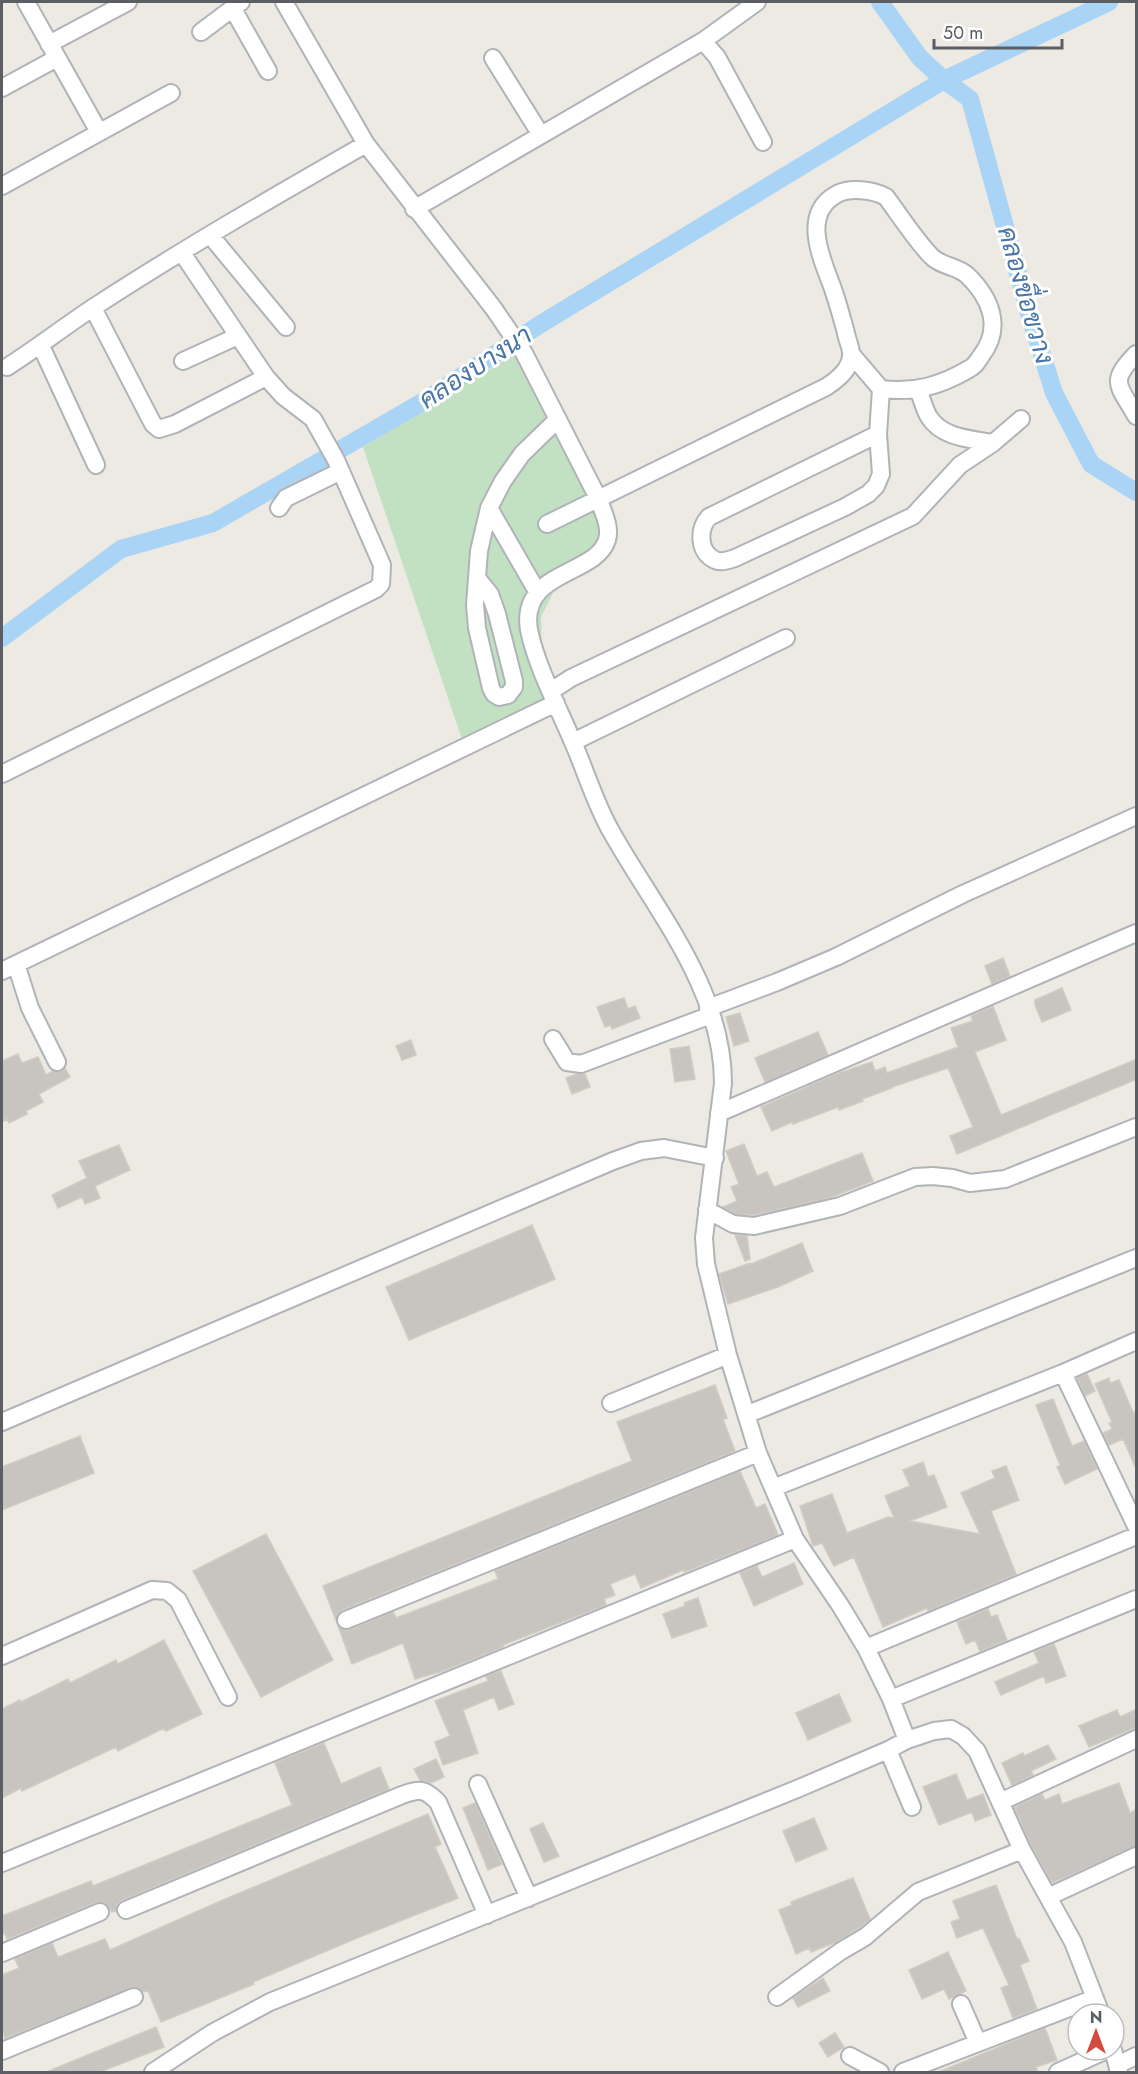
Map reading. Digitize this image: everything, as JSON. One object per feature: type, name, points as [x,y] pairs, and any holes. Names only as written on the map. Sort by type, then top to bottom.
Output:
[{"type":"street","points":[[26,2],[99,132]]},
{"type":"street","points":[[2,88],[53,51],[128,2]]},
{"type":"street","points":[[284,2],[366,144],[494,309],[524,353],[599,500],[608,531],[607,540],[595,555],[537,593],[531,602],[529,629],[553,697],[610,830],[686,955],[700,983],[710,1012],[723,1063],[723,1083],[704,1238],[706,1264],[728,1355],[748,1414],[758,1453],[795,1539],[866,1648],[891,1699],[907,1740]]},
{"type":"street","points":[[414,208],[703,41],[757,2]]},
{"type":"street","points":[[201,32],[237,5],[268,71]]},
{"type":"street","points":[[703,41],[717,57],[763,142]]},
{"type":"street","points":[[493,58],[541,135]]},
{"type":"street","points":[[2,186],[171,93]]},
{"type":"street","points":[[7,367],[41,346],[93,308],[210,235],[366,144]]},
{"type":"street","points":[[878,434],[709,517],[703,524],[700,534],[705,550],[714,560],[723,561],[735,558],[868,494],[876,486],[881,474],[878,434],[881,389],[852,355],[841,312],[817,241],[816,223],[820,210],[829,199],[842,191],[855,190],[886,197],[933,258],[967,275],[993,317],[991,338],[986,351],[974,366],[947,382],[918,390],[881,389]]},
{"type":"street","points":[[210,235],[286,327]]},
{"type":"street","points":[[2,774],[376,589],[381,584],[382,565],[339,466],[313,419],[283,396],[266,377],[182,253]]},
{"type":"street","points":[[93,308],[153,424],[159,429],[175,424],[266,377]]},
{"type":"street","points":[[183,361],[238,336]]},
{"type":"street","points":[[41,346],[96,465]]},
{"type":"street","points":[[1137,354],[1120,373],[1118,379],[1119,386],[1137,416]]},
{"type":"street","points":[[547,524],[826,387],[840,378],[852,355]]},
{"type":"street","points":[[918,390],[928,416],[938,428],[962,437],[993,443]]},
{"type":"street","points":[[477,578],[490,594],[513,675],[514,687],[504,697],[494,694],[491,688],[477,628],[475,605],[477,578],[479,551],[489,508],[503,481],[522,454],[558,418]]},
{"type":"street","points":[[57,1062],[9,967],[553,697],[571,678],[913,516],[960,465],[993,443],[1022,419]]},
{"type":"street","points":[[279,508],[286,498],[339,466]]},
{"type":"street","points":[[489,508],[537,593]]},
{"type":"street","points":[[573,742],[786,638]]},
{"type":"street","points":[[553,1039],[567,1062],[581,1064],[710,1012],[836,957],[963,894],[1137,816]]},
{"type":"street","points":[[719,1113],[1137,933]]},
{"type":"street","points":[[707,1210],[733,1224],[754,1226],[840,1206],[915,1177],[952,1178],[970,1183],[1005,1179],[1137,1127]]},
{"type":"street","points":[[2,1422],[640,1151],[664,1148],[715,1158]]},
{"type":"street","points":[[748,1414],[1137,1258]]},
{"type":"street","points":[[773,1488],[1063,1373],[1137,1341]]},
{"type":"street","points":[[611,1403],[728,1355]]},
{"type":"street","points":[[1063,1373],[1137,1526]]},
{"type":"street","points":[[346,1620],[758,1453]]},
{"type":"street","points":[[866,1648],[1137,1536]]},
{"type":"street","points":[[2,1863],[795,1539]]},
{"type":"street","points":[[2,1656],[152,1590],[167,1591],[178,1600],[228,1697]]},
{"type":"street","points":[[891,1699],[1137,1599]]},
{"type":"street","points":[[153,2073],[212,2032],[244,2015],[888,1750],[907,1740],[934,1731],[951,1730],[963,1736],[977,1751],[1022,1850],[1073,1942],[1096,2002]]},
{"type":"street","points":[[1000,1802],[1137,1739]]},
{"type":"street","points":[[888,1750],[912,1807]]},
{"type":"street","points":[[478,1784],[529,1898]]},
{"type":"street","points":[[126,1910],[390,1799],[417,1790],[428,1792],[438,1802],[487,1915]]},
{"type":"street","points":[[777,1997],[841,1951],[865,1937],[918,1892],[1022,1850]]},
{"type":"street","points":[[1048,1897],[1137,1857]]},
{"type":"street","points":[[2,1953],[100,1912]]},
{"type":"street","points":[[2,2051],[134,1997]]},
{"type":"street","points":[[961,2004],[978,2043]]},
{"type":"street","points":[[903,2073],[978,2043],[1066,2016]]},
{"type":"street","points":[[850,2056],[880,2073]]},
{"type":"street","points":[[1116,2063],[1137,2056]]},
{"type":"street","points":[[1058,2073],[1081,2062]]},
{"type":"green space","points":[[523,349],[613,542],[556,587],[541,617],[542,650],[565,709],[467,754],[363,447]]},
{"type":"building","points":[[1003,958],[1010,976],[992,984],[985,966]]},
{"type":"building","points":[[1062,988],[1071,1010],[1042,1022],[1035,1000]]},
{"type":"building","points":[[624,998],[628,1009],[635,1006],[640,1018],[612,1029],[611,1025],[605,1027],[597,1007]]},
{"type":"building","points":[[993,1006],[1006,1040],[975,1052],[1001,1115],[1137,1059],[1137,1079],[957,1154],[950,1136],[973,1127],[948,1068],[892,1087],[839,1110],[838,1107],[772,1131],[761,1107],[836,1074],[872,1062],[875,1071],[885,1067],[887,1073],[958,1047],[951,1028],[973,1021],[971,1016]]},
{"type":"building","points":[[740,1013],[749,1041],[734,1046],[726,1017]]},
{"type":"building","points":[[818,1032],[828,1055],[765,1082],[755,1058]]},
{"type":"building","points":[[411,1040],[416,1055],[402,1060],[396,1046]]},
{"type":"building","points":[[689,1046],[695,1079],[675,1082],[670,1049]]},
{"type":"building","points":[[18,1054],[22,1063],[38,1057],[46,1075],[53,1071],[61,1072],[65,1068],[70,1077],[39,1094],[43,1102],[26,1111],[27,1114],[9,1123],[7,1119],[2,1122],[2,1061]]},
{"type":"building","points":[[585,1074],[590,1087],[572,1094],[566,1078]]},
{"type":"building","points":[[744,1144],[757,1176],[767,1172],[774,1187],[862,1153],[873,1181],[829,1198],[753,1215],[736,1214],[723,1207],[737,1201],[731,1187],[739,1184],[726,1151]]},
{"type":"building","points":[[119,1145],[130,1170],[95,1186],[100,1198],[85,1204],[82,1197],[58,1208],[52,1195],[87,1178],[79,1161]]},
{"type":"building","points":[[532,1225],[555,1279],[409,1340],[386,1287]]},
{"type":"building","points":[[735,1235],[747,1236],[750,1259],[745,1261]]},
{"type":"building","points":[[802,1243],[813,1271],[778,1287],[728,1304],[719,1274],[751,1264]]},
{"type":"building","points":[[1087,1374],[1095,1391],[1085,1396],[1077,1378]]},
{"type":"building","points":[[1109,1378],[1110,1383],[1119,1380],[1133,1412],[1137,1411],[1137,1471],[1123,1439],[1109,1445],[1103,1433],[1112,1429],[1109,1423],[1112,1422],[1095,1384]]},
{"type":"building","points":[[715,1385],[727,1418],[723,1419],[735,1451],[342,1610],[337,1614],[336,1621],[323,1586],[632,1461],[617,1422]]},
{"type":"building","points":[[1053,1399],[1072,1446],[1084,1441],[1097,1469],[1065,1484],[1057,1467],[1060,1465],[1036,1405]]},
{"type":"building","points":[[80,1436],[94,1473],[2,1510],[2,1467]]},
{"type":"building","points":[[923,1462],[928,1477],[934,1475],[947,1507],[910,1521],[980,1534],[961,1493],[995,1478],[992,1471],[1006,1466],[1019,1500],[991,1511],[1016,1574],[883,1627],[854,1557],[834,1566],[822,1543],[813,1546],[800,1506],[832,1494],[847,1533],[888,1517],[894,1518],[885,1496],[910,1486],[903,1470]]},
{"type":"building","points":[[740,1471],[756,1508],[765,1504],[778,1535],[641,1588],[635,1574],[610,1584],[615,1595],[604,1599],[606,1605],[443,1671],[415,1679],[403,1643],[352,1664],[338,1626],[349,1630],[393,1612],[396,1618],[498,1579],[495,1571]]},
{"type":"building","points":[[266,1534],[333,1660],[261,1697],[193,1571]]},
{"type":"building","points":[[794,1563],[803,1584],[754,1606],[740,1573],[757,1566],[762,1577]]},
{"type":"building","points":[[698,1598],[707,1626],[672,1638],[663,1614],[685,1606],[684,1603]]},
{"type":"building","points":[[988,1609],[991,1617],[997,1615],[1007,1640],[980,1651],[975,1640],[966,1644],[957,1622]]},
{"type":"building","points":[[164,1640],[202,1714],[166,1731],[164,1728],[118,1751],[116,1747],[2,1798],[2,1709],[68,1679],[70,1683],[116,1660],[118,1664]]},
{"type":"building","points":[[1054,1644],[1066,1676],[1046,1683],[1044,1676],[1001,1695],[995,1682],[1039,1663],[1034,1652]]},
{"type":"building","points":[[501,1671],[514,1704],[499,1710],[494,1697],[463,1710],[478,1753],[443,1765],[435,1742],[450,1736],[435,1701],[488,1681],[486,1676]]},
{"type":"building","points":[[839,1694],[851,1721],[808,1740],[796,1713]]},
{"type":"building","points":[[1137,1709],[1137,1727],[1089,1747],[1079,1726],[1117,1710],[1120,1717]]},
{"type":"building","points":[[324,1743],[341,1784],[380,1767],[389,1789],[122,1900],[117,1904],[116,1911],[112,1912],[106,1903],[97,1902],[7,1939],[5,1933],[2,1935],[2,1916],[91,1881],[93,1886],[292,1805],[275,1763]]},
{"type":"building","points":[[1048,1745],[1056,1759],[1031,1771],[1033,1775],[1012,1785],[1002,1763]]},
{"type":"building","points":[[436,1759],[444,1777],[431,1783],[420,1780],[414,1769]]},
{"type":"building","points":[[956,1774],[967,1800],[983,1794],[991,1815],[975,1821],[972,1812],[939,1825],[923,1787]]},
{"type":"building","points":[[1119,1783],[1130,1813],[1137,1809],[1137,1846],[1052,1883],[1014,1807],[1042,1794],[1045,1800],[1059,1794],[1062,1804]]},
{"type":"building","points":[[475,1803],[502,1864],[488,1870],[463,1808]]},
{"type":"building","points":[[428,1814],[441,1844],[435,1847],[458,1898],[357,1938],[161,2022],[148,1991],[143,1992],[135,1987],[5,2038],[2,2029],[2,1975],[19,1968],[15,1959],[52,1943],[58,1957],[105,1939],[110,1950]]},
{"type":"building","points":[[814,1818],[827,1849],[796,1862],[783,1831]]},
{"type":"building","points":[[543,1823],[559,1856],[544,1862],[530,1829]]},
{"type":"building","points":[[853,1878],[870,1919],[836,1942],[811,1952],[809,1948],[796,1954],[779,1910],[792,1905],[791,1902]]},
{"type":"building","points":[[996,1885],[1017,1939],[1019,1938],[1029,1961],[1020,1965],[1037,2009],[1013,2018],[1001,1988],[1009,1985],[983,1928],[957,1938],[951,1922],[960,1919],[953,1901]]},
{"type":"building","points":[[948,1952],[966,1991],[949,1999],[944,1989],[922,1999],[909,1970]]},
{"type":"building","points":[[823,1978],[830,1991],[798,2007],[793,1998]]},
{"type":"building","points":[[156,2027],[164,2047],[97,2073],[44,2073]]},
{"type":"building","points":[[1045,2028],[1057,2060],[1036,2067],[1038,2073],[936,2073]]},
{"type":"building","points":[[835,2033],[844,2047],[828,2057],[819,2043]]},
{"type":"waterway","name":"คลองขื่อขวาง","points":[[880,2],[920,58],[970,99],[1028,310],[1054,393],[1091,464],[1136,492]]},
{"type":"waterway","name":"คลองบางนา","points":[[2,638],[121,549],[213,523],[424,401],[539,325],[944,80],[1109,2]]}]
